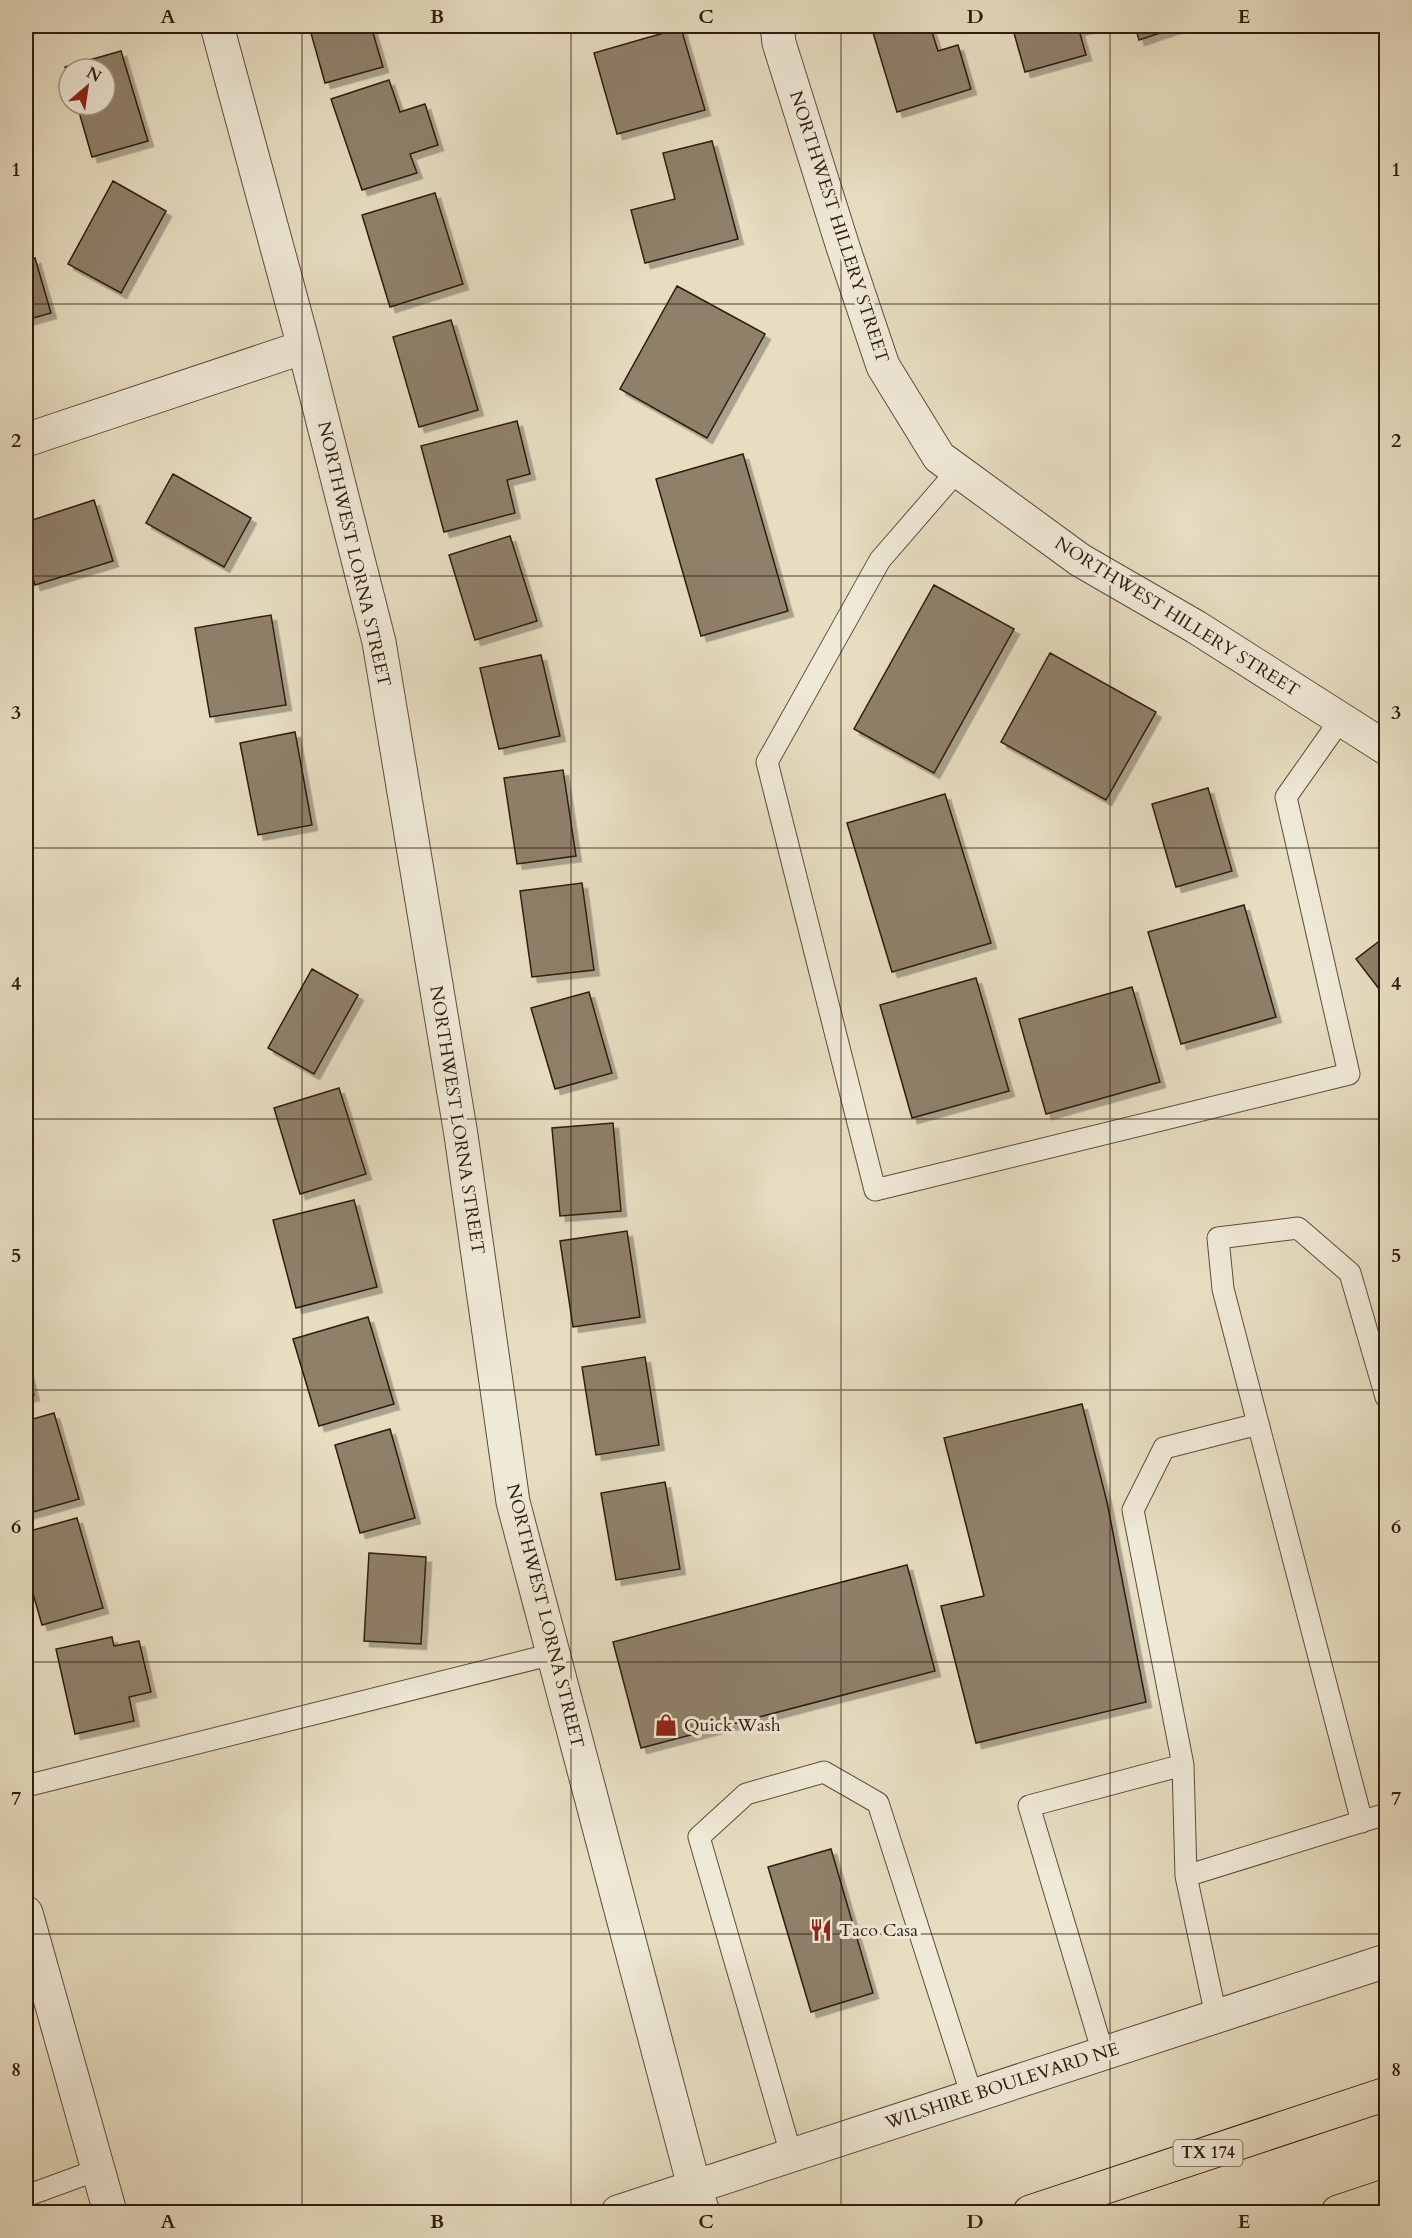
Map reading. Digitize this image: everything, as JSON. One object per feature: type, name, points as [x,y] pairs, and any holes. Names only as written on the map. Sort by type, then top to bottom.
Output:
[{"type":"main road","name":"TX 174","points":[[1030,2212],[1386,2094]]},
{"type":"main road","points":[[1338,2212],[1386,2196]]},
{"type":"street","name":"NORTHWEST LORNA STREET","points":[[217,26],[304,347],[379,642],[461,1134],[513,1502],[699,2199]]},
{"type":"street","name":"NORTHWEST HILLERY STREET","points":[[777,26],[779,43],[828,201],[883,366],[939,456],[1080,560],[1196,627],[1386,748]]},
{"type":"street","points":[[26,440],[304,347]]},
{"type":"street","points":[[26,1913],[110,2212]]},
{"type":"street","name":"WILSHIRE BOULEVARD NE","points":[[618,2212],[699,2199],[791,2154],[1386,1961]]},
{"type":"lane","points":[[958,470],[880,560],[767,762],[875,1190],[1349,1074],[1286,797],[1341,719]]},
{"type":"lane","points":[[1362,1822],[1223,1289],[1218,1238],[1298,1228],[1350,1273],[1386,1397]]},
{"type":"lane","points":[[1216,2016],[1186,1876],[1183,1765],[1133,1510],[1164,1448],[1258,1424]]},
{"type":"lane","points":[[26,1786],[553,1654]]},
{"type":"lane","points":[[1103,2053],[1029,1806],[1183,1765]]},
{"type":"lane","points":[[791,2154],[699,1837],[746,1794],[824,1772],[878,1803],[972,2096]]},
{"type":"lane","points":[[1186,1876],[1386,1814]]},
{"type":"lane","points":[[26,2196],[97,2170]]},
{"type":"building","points":[[309,26],[371,26],[383,67],[325,83]]},
{"type":"building","points":[[871,26],[930,26],[938,51],[958,45],[971,89],[897,112]]},
{"type":"building","points":[[1012,26],[1094,26],[1079,30],[1086,55],[1025,72]]},
{"type":"building","points":[[1135,26],[1181,26],[1139,40]]},
{"type":"building","points":[[681,28],[705,110],[617,134],[594,53]]},
{"type":"building","points":[[121,51],[148,141],[92,157],[80,117],[117,117],[117,57],[100,57]]},
{"type":"building","points":[[389,80],[400,112],[425,104],[438,145],[410,154],[417,173],[362,190],[331,99]]},
{"type":"building","points":[[712,141],[738,239],[645,263],[631,210],[675,199],[663,153]]},
{"type":"building","points":[[113,181],[166,211],[121,293],[68,264]]},
{"type":"building","points":[[435,193],[463,284],[390,307],[362,215]]},
{"type":"building","points":[[35,258],[51,313],[26,320],[26,261]]},
{"type":"building","points":[[677,286],[765,334],[707,438],[620,389]]},
{"type":"building","points":[[451,320],[478,410],[419,427],[393,337]]},
{"type":"building","points":[[517,421],[530,474],[507,480],[515,513],[444,532],[421,446]]},
{"type":"building","points":[[743,454],[788,611],[701,636],[656,479]]},
{"type":"building","points":[[173,474],[251,518],[224,567],[146,523]]},
{"type":"building","points":[[94,500],[113,561],[35,585],[26,557],[26,522]]},
{"type":"building","points":[[510,536],[537,621],[475,640],[449,555]]},
{"type":"building","points":[[934,585],[1014,629],[934,773],[854,729]]},
{"type":"building","points":[[271,615],[286,705],[210,717],[195,628]]},
{"type":"building","points":[[1050,653],[1156,712],[1106,800],[1001,742]]},
{"type":"building","points":[[541,655],[560,736],[499,749],[480,668]]},
{"type":"building","points":[[295,732],[312,825],[258,835],[240,743]]},
{"type":"building","points":[[563,770],[576,856],[517,864],[504,778]]},
{"type":"building","points":[[1208,788],[1232,871],[1176,887],[1152,804]]},
{"type":"building","points":[[945,794],[991,943],[892,972],[847,823]]},
{"type":"building","points":[[582,883],[594,970],[532,977],[520,891]]},
{"type":"building","points":[[1244,905],[1276,1017],[1181,1044],[1148,932]]},
{"type":"building","points":[[1386,936],[1386,998],[1356,959]]},
{"type":"building","points":[[312,969],[358,995],[314,1074],[268,1048]]},
{"type":"building","points":[[976,978],[1009,1091],[912,1118],[880,1005]]},
{"type":"building","points":[[1132,987],[1160,1082],[1046,1114],[1019,1019]]},
{"type":"building","points":[[589,992],[612,1073],[555,1089],[531,1008]]},
{"type":"building","points":[[339,1088],[366,1174],[300,1194],[274,1108]]},
{"type":"building","points":[[613,1123],[621,1211],[560,1216],[552,1128]]},
{"type":"building","points":[[354,1200],[377,1287],[296,1308],[273,1220]]},
{"type":"building","points":[[627,1231],[640,1317],[573,1327],[560,1241]]},
{"type":"building","points":[[368,1317],[394,1404],[319,1426],[293,1339]]},
{"type":"building","points":[[645,1357],[659,1445],[596,1455],[582,1367]]},
{"type":"building","points":[[26,1365],[34,1395],[26,1397]]},
{"type":"building","points":[[1082,1404],[1107,1502],[1146,1702],[976,1743],[941,1606],[984,1596],[944,1438]]},
{"type":"building","points":[[54,1413],[79,1499],[26,1514],[26,1421]]},
{"type":"building","points":[[390,1429],[415,1518],[360,1533],[335,1445]]},
{"type":"building","points":[[665,1482],[680,1569],[616,1580],[601,1493]]},
{"type":"building","points":[[77,1518],[103,1608],[42,1625],[26,1569],[26,1532]]},
{"type":"building","points":[[369,1553],[426,1557],[421,1644],[364,1641]]},
{"type":"building","points":[[907,1565],[935,1671],[641,1748],[613,1642]]},
{"type":"building","points":[[112,1637],[114,1646],[139,1641],[151,1692],[129,1697],[134,1721],[75,1734],[56,1649]]},
{"type":"building","name":"Taco Casa","points":[[831,1849],[873,1993],[811,2012],[768,1867]]},
{"type":"place","name":"Quick Wash","points":[[666,1725]]},
{"type":"place","name":"Taco Casa","points":[[821,1930]]}]
